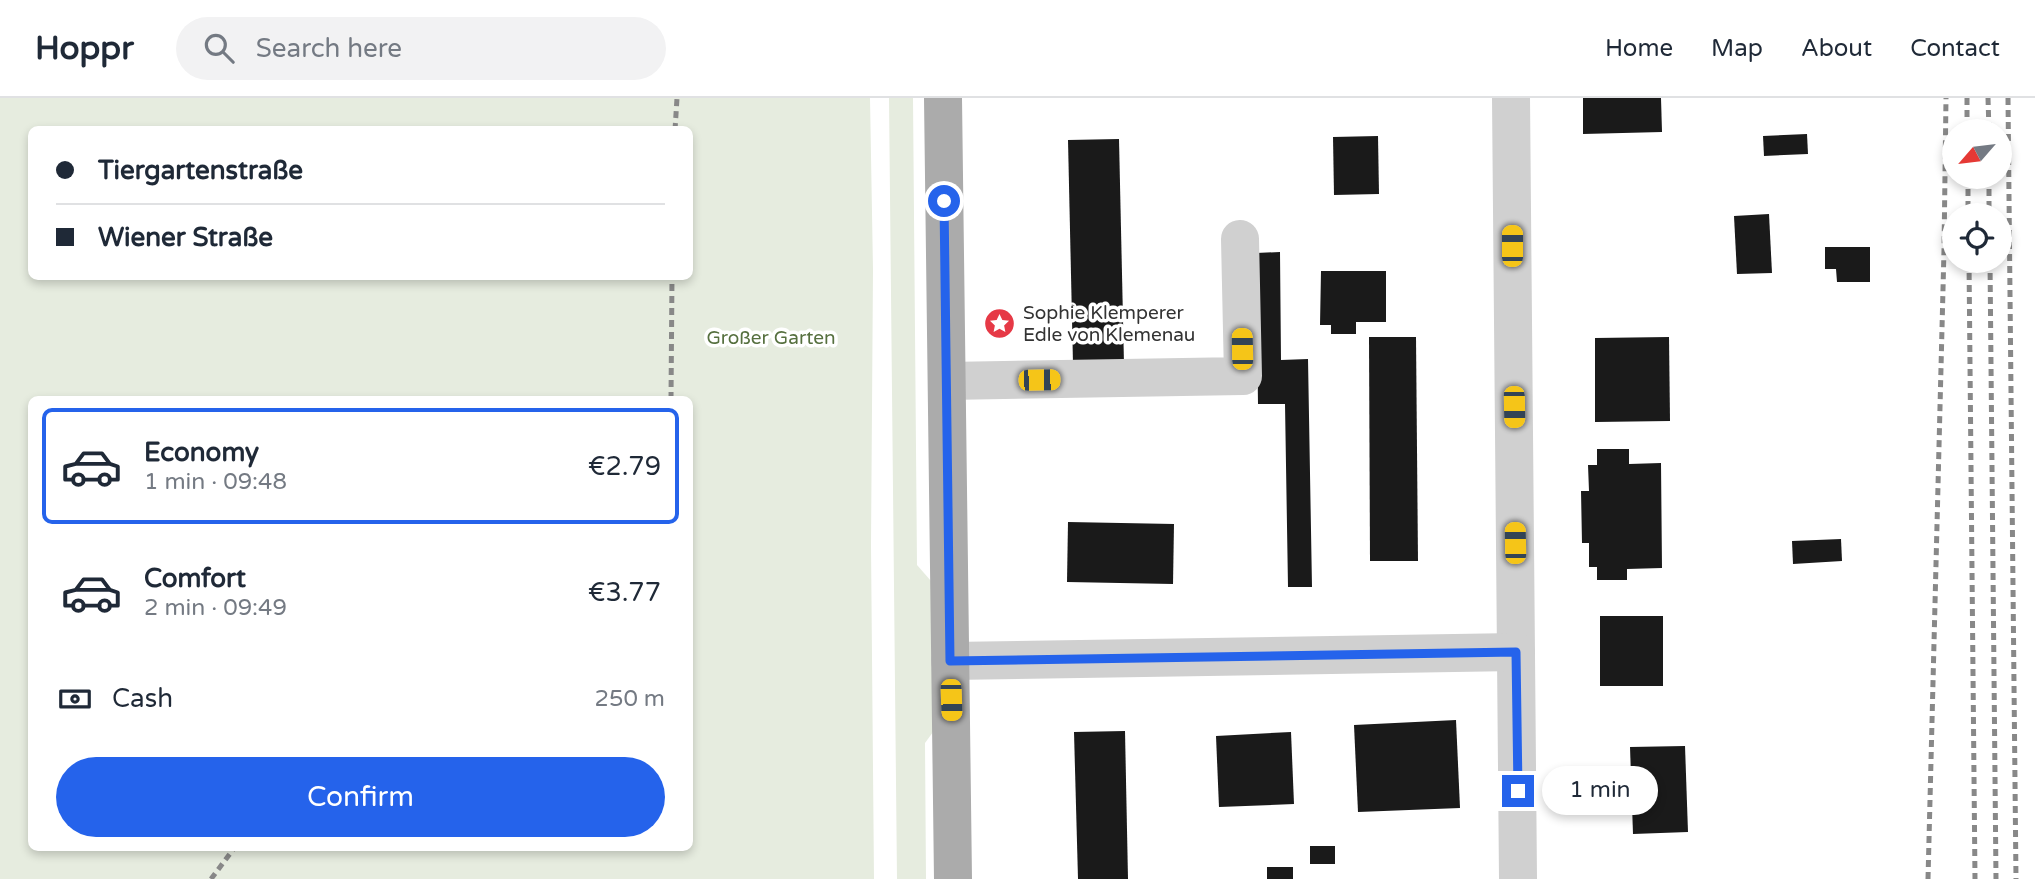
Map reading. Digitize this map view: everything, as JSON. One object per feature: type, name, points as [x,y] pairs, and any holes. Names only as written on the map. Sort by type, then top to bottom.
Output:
[{"type":"main road","points":[[943,98],[953,879]]},
{"type":"street","points":[[1511,98],[1518,879]]},
{"type":"street","points":[[947,381],[1243,376],[1240,239]]},
{"type":"street","points":[[950,661],[1516,652]]},
{"type":"green space","name":"Großer Garten","points":[[0,98],[870,98],[873,270],[871,545],[874,879],[0,879]]},
{"type":"green space","points":[[889,98],[913,98],[917,565],[931,581],[933,732],[925,743],[926,879],[897,879]]},
{"type":"building","points":[[1583,98],[1661,98],[1662,132],[1583,134]]},
{"type":"building","points":[[1807,134],[1808,154],[1764,156],[1763,136]]},
{"type":"building","points":[[1378,136],[1379,194],[1334,195],[1333,137]]},
{"type":"building","points":[[1119,139],[1124,364],[1073,364],[1068,140]]},
{"type":"building","points":[[1769,214],[1772,273],[1737,274],[1734,216]]},
{"type":"building","points":[[1825,247],[1870,247],[1870,282],[1837,282],[1836,269],[1825,269]]},
{"type":"building","points":[[1280,252],[1281,360],[1308,359],[1312,587],[1288,587],[1285,404],[1258,404],[1256,253]]},
{"type":"building","points":[[1321,271],[1386,271],[1386,322],[1356,322],[1356,334],[1331,334],[1331,325],[1320,325]]},
{"type":"building","points":[[1369,337],[1416,337],[1418,561],[1370,561]]},
{"type":"building","points":[[1669,337],[1670,421],[1595,422],[1595,338]]},
{"type":"building","points":[[1597,449],[1629,449],[1629,464],[1661,463],[1662,568],[1627,569],[1627,580],[1597,580],[1597,567],[1589,567],[1589,543],[1582,543],[1581,491],[1589,491],[1588,465],[1597,465]]},
{"type":"building","points":[[1068,522],[1174,524],[1173,584],[1067,582]]},
{"type":"building","points":[[1841,539],[1842,561],[1793,564],[1792,541]]},
{"type":"building","points":[[1600,616],[1663,616],[1663,686],[1600,686]]},
{"type":"building","points":[[1456,720],[1460,808],[1358,812],[1354,725]]},
{"type":"building","points":[[1125,731],[1128,879],[1078,879],[1074,732]]},
{"type":"building","points":[[1291,732],[1294,804],[1219,807],[1216,736]]},
{"type":"building","points":[[1685,746],[1688,832],[1633,834],[1630,747]]},
{"type":"building","points":[[1310,846],[1335,846],[1335,864],[1310,864]]},
{"type":"building","points":[[1267,867],[1293,867],[1293,879],[1267,879]]},
{"type":"railway","points":[[675,126],[677,98]]},
{"type":"railway","points":[[1928,879],[1946,98]]},
{"type":"railway","points":[[1967,98],[1967,119]]},
{"type":"railway","points":[[1988,98],[1989,119]]},
{"type":"railway","points":[[2008,98],[2016,879]]},
{"type":"railway","points":[[1968,189],[1968,203]]},
{"type":"railway","points":[[1989,189],[1989,203]]},
{"type":"railway","points":[[1969,273],[1975,879]]},
{"type":"railway","points":[[1990,273],[1996,879]]},
{"type":"railway","points":[[671,396],[672,280]]},
{"type":"railway","points":[[211,879],[232,851]]},
{"type":"place","name":"Sophie Klemperer Edle von Klemenau","points":[[1000,323]]},
{"type":"route","points":[[944,201],[950,661],[1516,652],[1518,791]]}]
